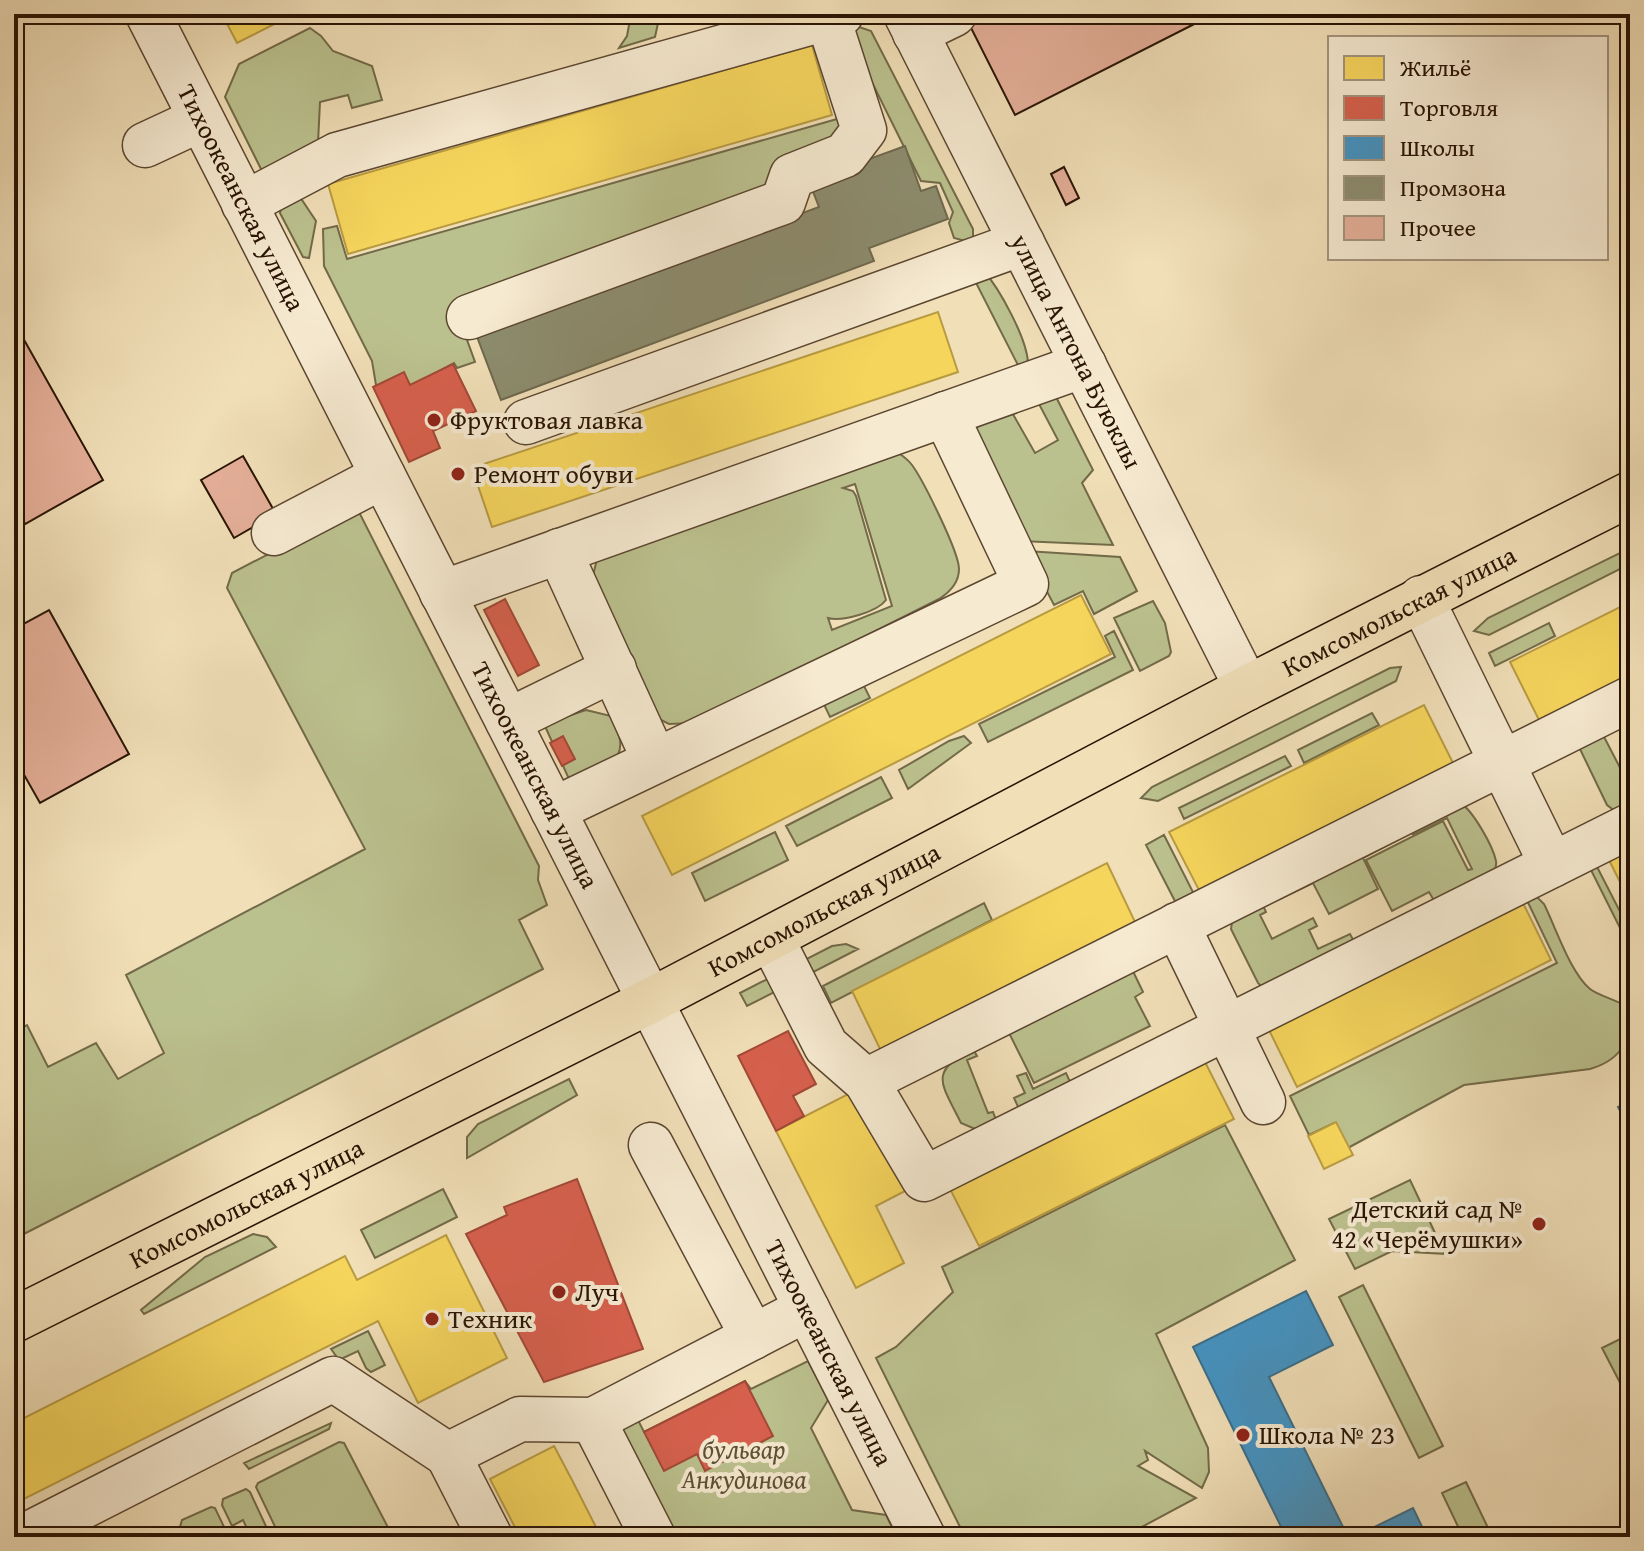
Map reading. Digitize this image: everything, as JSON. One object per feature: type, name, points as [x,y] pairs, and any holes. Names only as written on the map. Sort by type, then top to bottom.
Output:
[{"type":"main road","name":"Комсомольская улица","points":[[14,1320],[650,1001],[1247,688],[1630,494]]},
{"type":"street","name":"Тихоокеанская улица","points":[[148,14],[923,1537]]},
{"type":"street","points":[[910,23],[954,14]]},
{"type":"street","points":[[244,204],[337,155],[834,16],[864,130],[845,155],[792,176],[783,202],[469,317]]},
{"type":"street","name":"улица Антона Буюклы","points":[[910,23],[1247,688]]},
{"type":"street","points":[[145,145],[201,119]]},
{"type":"street","points":[[526,422],[1022,243]]},
{"type":"street","points":[[442,593],[1084,365]]},
{"type":"street","points":[[553,810],[1026,584],[945,414]]},
{"type":"street","points":[[274,533],[383,476]]},
{"type":"street","points":[[559,551],[655,761]]},
{"type":"street","points":[[1421,598],[1552,865]]},
{"type":"street","points":[[508,721],[614,669]]},
{"type":"street","points":[[866,1081],[1630,699]]},
{"type":"street","points":[[771,938],[826,1046],[866,1081],[924,1179],[1630,826]]},
{"type":"street","points":[[1177,925],[1263,1102]]},
{"type":"street","points":[[651,1145],[753,1337]]},
{"type":"street","points":[[448,1455],[520,1419],[593,1420],[807,1309]]},
{"type":"street","points":[[23,1537],[333,1379],[448,1455],[490,1537]]},
{"type":"street","points":[[593,1420],[653,1537]]},
{"type":"green space","points":[[631,14],[660,14],[655,37],[619,48],[627,36]]},
{"type":"green space","points":[[857,18],[859,27],[871,31],[973,229],[973,243],[954,238],[949,223],[953,212],[940,183],[921,181],[842,22]]},
{"type":"green space","points":[[823,26],[857,127],[778,197],[458,315],[475,362],[457,368],[454,363],[405,389],[377,391],[372,361],[324,266],[323,229],[337,226],[347,259],[837,119]]},
{"type":"green space","points":[[310,28],[333,51],[372,66],[382,100],[352,108],[348,95],[320,102],[318,143],[265,177],[225,97],[239,64]]},
{"type":"green space","points":[[294,188],[316,221],[309,258],[303,257],[280,213]]},
{"type":"green space","points":[[983,270],[1004,301],[1023,341],[1028,363],[1020,369],[972,275]]},
{"type":"green space","points":[[1053,391],[1093,470],[1082,483],[1113,545],[1020,541],[968,432],[1010,409],[1035,453],[1058,440],[1039,404],[1039,396]]},
{"type":"green space","points":[[893,449],[910,463],[924,485],[947,533],[959,569],[953,587],[939,599],[693,723],[669,724],[655,717],[592,580],[597,559]],"holes":[[[855,484],[892,606],[832,630],[828,618],[859,615],[886,600],[856,496],[853,491],[843,488]]]},
{"type":"green space","points":[[351,511],[360,514],[539,866],[538,880],[547,905],[519,920],[543,969],[14,1239],[14,1032],[27,1025],[48,1067],[96,1043],[118,1079],[164,1053],[126,975],[365,849],[227,588],[232,573]]},
{"type":"green space","points":[[1630,548],[1630,564],[1489,635],[1474,631],[1488,618]]},
{"type":"green space","points":[[1026,551],[1120,557],[1137,591],[1094,614],[1083,591],[1054,605]]},
{"type":"green space","points":[[1153,601],[1165,623],[1171,652],[1140,671],[1114,618]]},
{"type":"green space","points":[[1549,623],[1555,636],[1495,666],[1489,653]]},
{"type":"green space","points":[[1114,631],[1133,670],[988,742],[979,724],[1115,657],[1105,636]]},
{"type":"green space","points":[[1401,667],[1396,681],[1158,801],[1141,798],[1152,787],[1390,668]]},
{"type":"green space","points":[[858,674],[870,698],[830,717],[819,694]]},
{"type":"green space","points":[[586,710],[611,716],[619,736],[619,752],[617,757],[569,779],[544,724]]},
{"type":"green space","points":[[1372,713],[1379,725],[1304,763],[1298,750]]},
{"type":"green space","points":[[1601,731],[1630,787],[1630,805],[1615,811],[1607,805],[1579,747]]},
{"type":"green space","points":[[964,736],[971,743],[908,789],[899,770],[949,741]]},
{"type":"green space","points":[[1285,756],[1291,766],[1184,819],[1179,808]]},
{"type":"green space","points":[[881,777],[892,798],[797,846],[786,826]]},
{"type":"green space","points":[[1460,803],[1476,820],[1491,846],[1496,863],[1493,874],[1436,904],[1429,892],[1392,911],[1366,860],[1443,821],[1468,870],[1472,869],[1447,818],[1413,835],[1407,824]]},
{"type":"green space","points":[[775,832],[788,860],[705,901],[692,873]]},
{"type":"green space","points":[[1164,835],[1197,900],[1177,905],[1146,845]]},
{"type":"green space","points":[[1399,839],[1363,858],[1378,889],[1329,914],[1313,883],[1280,899],[1275,889]]},
{"type":"green space","points":[[1594,861],[1630,931],[1623,934],[1590,868]]},
{"type":"green space","points":[[1522,890],[1535,895],[1544,904],[1570,961],[1583,981],[1593,991],[1630,1008],[1629,1029],[1618,1053],[1611,1060],[1590,1069],[1464,1085],[1346,1149],[1334,1123],[1309,1135],[1290,1096],[1557,963]]},
{"type":"green space","points":[[1261,901],[1266,912],[1260,915],[1272,939],[1313,918],[1317,926],[1309,930],[1318,949],[1350,934],[1357,947],[1262,987],[1231,929],[1232,922]]},
{"type":"green space","points":[[984,903],[992,920],[831,1003],[823,986]]},
{"type":"green space","points":[[846,944],[858,949],[747,1006],[740,993],[832,946]]},
{"type":"green space","points":[[1128,961],[1143,992],[1135,997],[1150,1026],[1034,1083],[1009,1033]]},
{"type":"green space","points":[[973,1049],[977,1056],[967,1060],[988,1113],[993,1112],[996,1120],[975,1129],[961,1123],[944,1089],[943,1080],[949,1065]]},
{"type":"green space","points":[[1026,1073],[1033,1089],[1066,1073],[1072,1086],[1020,1111],[1014,1098],[1025,1093],[1017,1076]]},
{"type":"green space","points":[[569,1079],[577,1095],[467,1158],[467,1137],[478,1124]]},
{"type":"green space","points":[[1225,1125],[1295,1260],[1156,1334],[1208,1448],[1209,1472],[1202,1488],[1145,1451],[1148,1460],[1138,1466],[1196,1498],[1123,1537],[965,1537],[876,1358],[896,1347],[953,1292],[942,1267]]},
{"type":"green space","points":[[1410,1180],[1445,1254],[1392,1251],[1355,1269],[1329,1219]]},
{"type":"green space","points":[[443,1189],[457,1217],[375,1258],[361,1230]]},
{"type":"green space","points":[[253,1234],[267,1237],[276,1247],[144,1314],[141,1310],[205,1257]]},
{"type":"green space","points":[[1363,1285],[1443,1446],[1419,1458],[1339,1297]]},
{"type":"green space","points":[[368,1331],[385,1365],[371,1372],[358,1351],[339,1360],[331,1349]]},
{"type":"green space","points":[[1630,1334],[1630,1402],[1602,1348]]},
{"type":"green space","name":"бульвар Анкудинова","points":[[808,1361],[828,1400],[811,1428],[852,1510],[886,1515],[897,1537],[629,1537],[582,1443],[636,1416],[644,1432],[745,1381],[751,1389]]},
{"type":"green space","points":[[331,1423],[329,1429],[249,1469],[244,1463]]},
{"type":"green space","points":[[339,1442],[344,1443],[393,1537],[280,1537],[256,1487],[258,1483]]},
{"type":"green space","points":[[1466,1482],[1490,1532],[1479,1537],[1463,1537],[1442,1493]]},
{"type":"green space","points":[[246,1489],[271,1537],[251,1537],[243,1520],[232,1526],[222,1505],[223,1499]]},
{"type":"green space","points":[[215,1508],[225,1529],[216,1534],[217,1537],[185,1537],[180,1527],[182,1520]]},
{"type":"building: Жильё","points":[[222,14],[294,14],[237,43]]},
{"type":"building: Жильё","points":[[812,45],[832,115],[348,254],[328,184]]},
{"type":"building: Жильё","points":[[938,312],[958,372],[492,527],[472,468]]},
{"type":"building: Жильё","points":[[1081,595],[1111,654],[672,875],[642,816]]},
{"type":"building: Жильё","points":[[1630,602],[1630,677],[1540,722],[1510,662]]},
{"type":"building: Жильё","points":[[1424,705],[1454,765],[1200,892],[1169,832]]},
{"type":"building: Жильё","points":[[1630,847],[1630,902],[1608,858]]},
{"type":"building: Жильё","points":[[1107,863],[1136,924],[881,1051],[852,991]]},
{"type":"building: Жильё","points":[[1522,901],[1551,960],[1297,1087],[1268,1028]]},
{"type":"building: Жильё","points":[[1204,1060],[1234,1119],[979,1246],[949,1187]]},
{"type":"building: Жильё","points":[[856,1090],[907,1190],[876,1206],[904,1263],[856,1288],[776,1131]]},
{"type":"building: Жильё","points":[[1336,1122],[1353,1155],[1324,1169],[1308,1136]]},
{"type":"building: Жильё","points":[[446,1235],[507,1358],[418,1403],[378,1321],[14,1504],[14,1423],[345,1256],[357,1280]]},
{"type":"building: Жильё","points":[[554,1446],[601,1537],[520,1537],[490,1479]]},
{"type":"building: Торговля","points":[[453,364],[476,411],[433,431],[440,448],[409,462],[373,387],[404,372],[410,385]]},
{"type":"building: Торговля","points":[[505,599],[539,665],[518,676],[484,610]]},
{"type":"building: Торговля","points":[[563,736],[575,759],[562,766],[550,743]]},
{"type":"building: Торговля","points":[[788,1031],[816,1084],[793,1096],[804,1116],[776,1131],[738,1056]]},
{"type":"building: Торговля","name":"Луч","points":[[577,1179],[643,1349],[544,1382],[466,1234],[507,1215],[504,1207]]},
{"type":"building: Торговля","points":[[745,1381],[773,1436],[705,1471],[697,1454],[664,1471],[644,1432]]},
{"type":"building: Школы","points":[[1630,1101],[1630,1130],[1618,1107]]},
{"type":"building: Школы","points":[[1306,1291],[1333,1345],[1269,1377],[1348,1537],[1286,1537],[1193,1347]]},
{"type":"building: Школы","points":[[1413,1508],[1427,1537],[1354,1537]]},
{"type":"building: Промзона","points":[[905,146],[921,191],[936,186],[948,219],[869,248],[874,261],[501,400],[476,334],[819,207],[812,189],[861,171],[858,163]]},
{"type":"building: Прочее","points":[[964,14],[1214,14],[1015,115]]},
{"type":"building: Прочее","points":[[1064,167],[1079,198],[1066,205],[1051,174]]},
{"type":"building: Прочее","points":[[14,322],[103,480],[25,524],[14,503]]},
{"type":"building: Прочее","points":[[243,456],[276,514],[234,538],[201,480]]},
{"type":"building: Прочее","points":[[49,610],[129,754],[40,803],[14,757],[14,629]]},
{"type":"place","name":"Фруктовая лавка","points":[[434,420]]},
{"type":"place","name":"Ремонт обуви","points":[[458,474]]},
{"type":"place","name":"Детский сад № 42 «Черёмушки»","points":[[1539,1224]]},
{"type":"place","name":"Луч","points":[[559,1292]]},
{"type":"place","name":"Техник","points":[[432,1319]]},
{"type":"place","name":"Школа № 23","points":[[1243,1435]]}]
